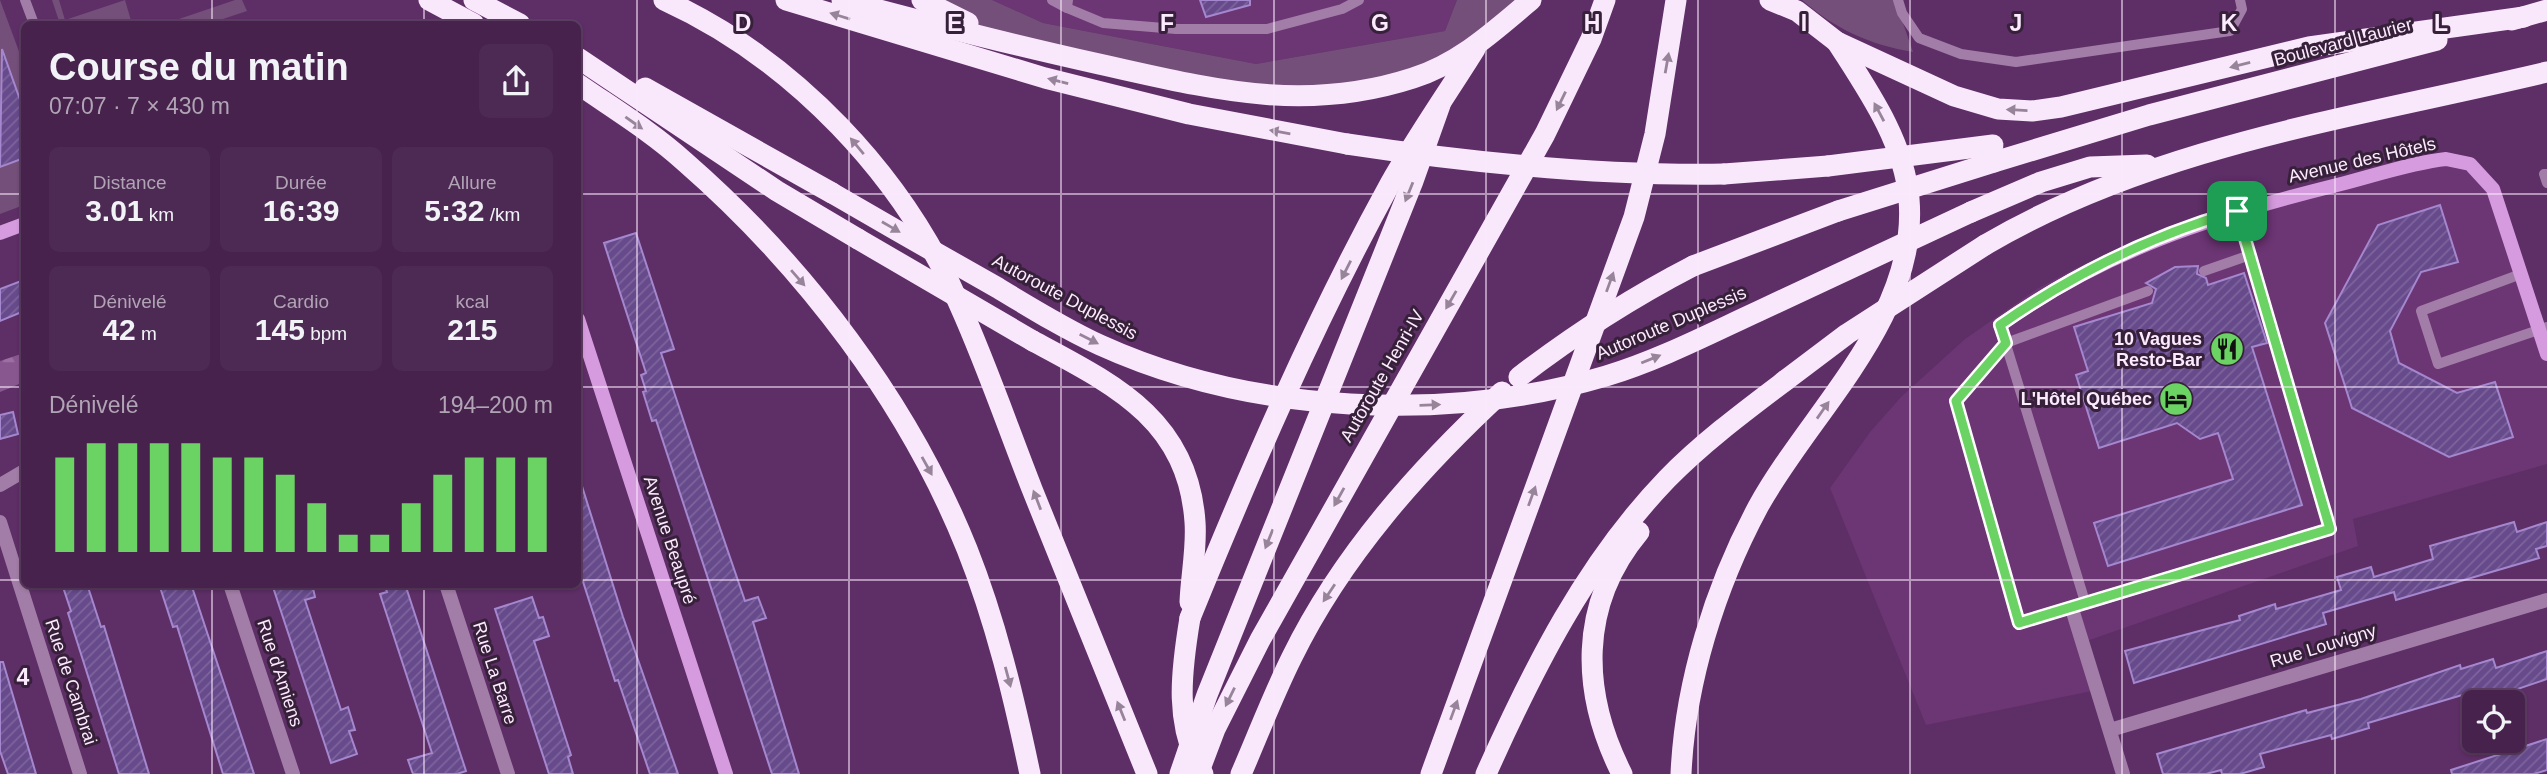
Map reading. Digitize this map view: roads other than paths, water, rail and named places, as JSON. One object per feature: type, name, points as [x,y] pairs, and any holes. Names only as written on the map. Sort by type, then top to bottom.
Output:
[{"type":"highway","points":[[429,0],[468,21]]},
{"type":"highway","points":[[474,0],[514,21]]},
{"type":"highway","points":[[664,0],[736,40],[790,79],[854,141],[916,226],[960,304],[1147,774]]},
{"type":"highway","points":[[786,0],[1045,78],[1189,114],[1347,144],[1453,160],[1582,171],[1724,174],[1993,153]]},
{"type":"highway","points":[[842,0],[1031,49],[1226,92],[1310,98],[1369,89],[1414,78],[1477,47],[1533,2]]},
{"type":"highway","points":[[922,0],[1031,49]]},
{"type":"highway","name":"Autoroute Henri-IV","points":[[1200,774],[1215,729],[1313,544],[1545,134],[1591,39],[1605,0]]},
{"type":"highway","points":[[1431,774],[1634,217],[1655,134],[1676,0]]},
{"type":"highway","points":[[1770,0],[1795,6],[1837,42],[1954,96],[1998,109],[2032,111],[2061,107],[2309,47],[2524,17]]},
{"type":"highway","name":"Boulevard Laurier","points":[[1993,153],[2149,116],[2547,10]]},
{"type":"highway","points":[[1681,774],[1689,701],[1716,606],[1733,564],[1758,507],[1866,345],[1896,282],[1908,236],[1909,199],[1896,146],[1877,107],[1837,42]]},
{"type":"highway","points":[[1190,618],[1268,430],[1334,292],[1391,183],[1477,47]]},
{"type":"highway","name":"Autoroute Duplessis","points":[[581,57],[652,92],[1060,324],[1147,364],[1228,386],[1314,401],[1392,406],[1446,404],[1525,395],[1610,375],[1699,339],[2041,182],[2090,167],[2166,164]]},
{"type":"highway","points":[[581,58],[776,191],[1119,388],[1161,429],[1185,469],[1195,524],[1190,618],[1181,692],[1186,736],[1200,774]]},
{"type":"highway","points":[[1486,774],[1553,636],[1617,538],[1667,479],[1786,380],[1847,334],[2025,221],[2088,193],[2166,164],[2326,122],[2547,72]]},
{"type":"highway","points":[[581,86],[685,161],[756,230],[817,300],[873,376],[929,469],[967,548],[996,631],[1030,774]]},
{"type":"highway","points":[[1180,774],[1207,695],[1408,194],[1440,104]]},
{"type":"highway","points":[[1241,774],[1292,656],[1324,600],[1372,530],[1443,447],[1519,377],[1628,299],[1693,265],[1993,153]]},
{"type":"highway","points":[[1622,774],[1601,729],[1592,691],[1591,653],[1597,614],[1611,577],[1633,538],[1718,435]]},
{"type":"street","name":"Avenue des Hôtels","points":[[2000,325],[2048,292],[2103,262],[2177,230],[2237,211],[2434,161],[2457,160],[2470,164],[2493,189],[2521,274],[2543,329],[2547,354]]},
{"type":"street","points":[[0,233],[21,225]]},
{"type":"street","name":"Avenue Beaupré","points":[[581,327],[726,774]]},
{"type":"street","points":[[0,485],[21,473]]},
{"type":"street","name":"Rue de Cambrai","points":[[0,522],[80,774]]},
{"type":"street","name":"Rue d'Amiens","points":[[231,588],[293,774]]},
{"type":"street","name":"Rue La Barre","points":[[447,588],[508,774]]},
{"type":"street","name":"Rue Louvigny","points":[[2110,730],[2547,600]]},
{"type":"street","points":[[2079,607],[2123,774]]},
{"type":"lane","points":[[25,0],[33,21]]},
{"type":"lane","points":[[1052,0],[1067,4],[1103,23],[1176,29],[1267,29],[1342,9],[1359,0]]},
{"type":"lane","points":[[1898,0],[1902,13],[1919,38],[1961,54],[2016,62],[2231,31],[2242,9],[2240,0]]},
{"type":"lane","points":[[2547,174],[2544,174],[2547,183]]},
{"type":"lane","points":[[2148,291],[2006,343],[1956,401],[2019,623],[2330,529],[2237,211]]},
{"type":"lane","points":[[2204,271],[2250,255]]},
{"type":"lane","points":[[2521,274],[2421,312],[2438,364],[2543,329]]},
{"type":"lane","points":[[2000,325],[2079,607]]},
{"type":"place","name":"10 Vagues Resto-Bar","points":[[2227,349]]},
{"type":"place","name":"L'Hôtel Québec","points":[[2176,399]]}]
